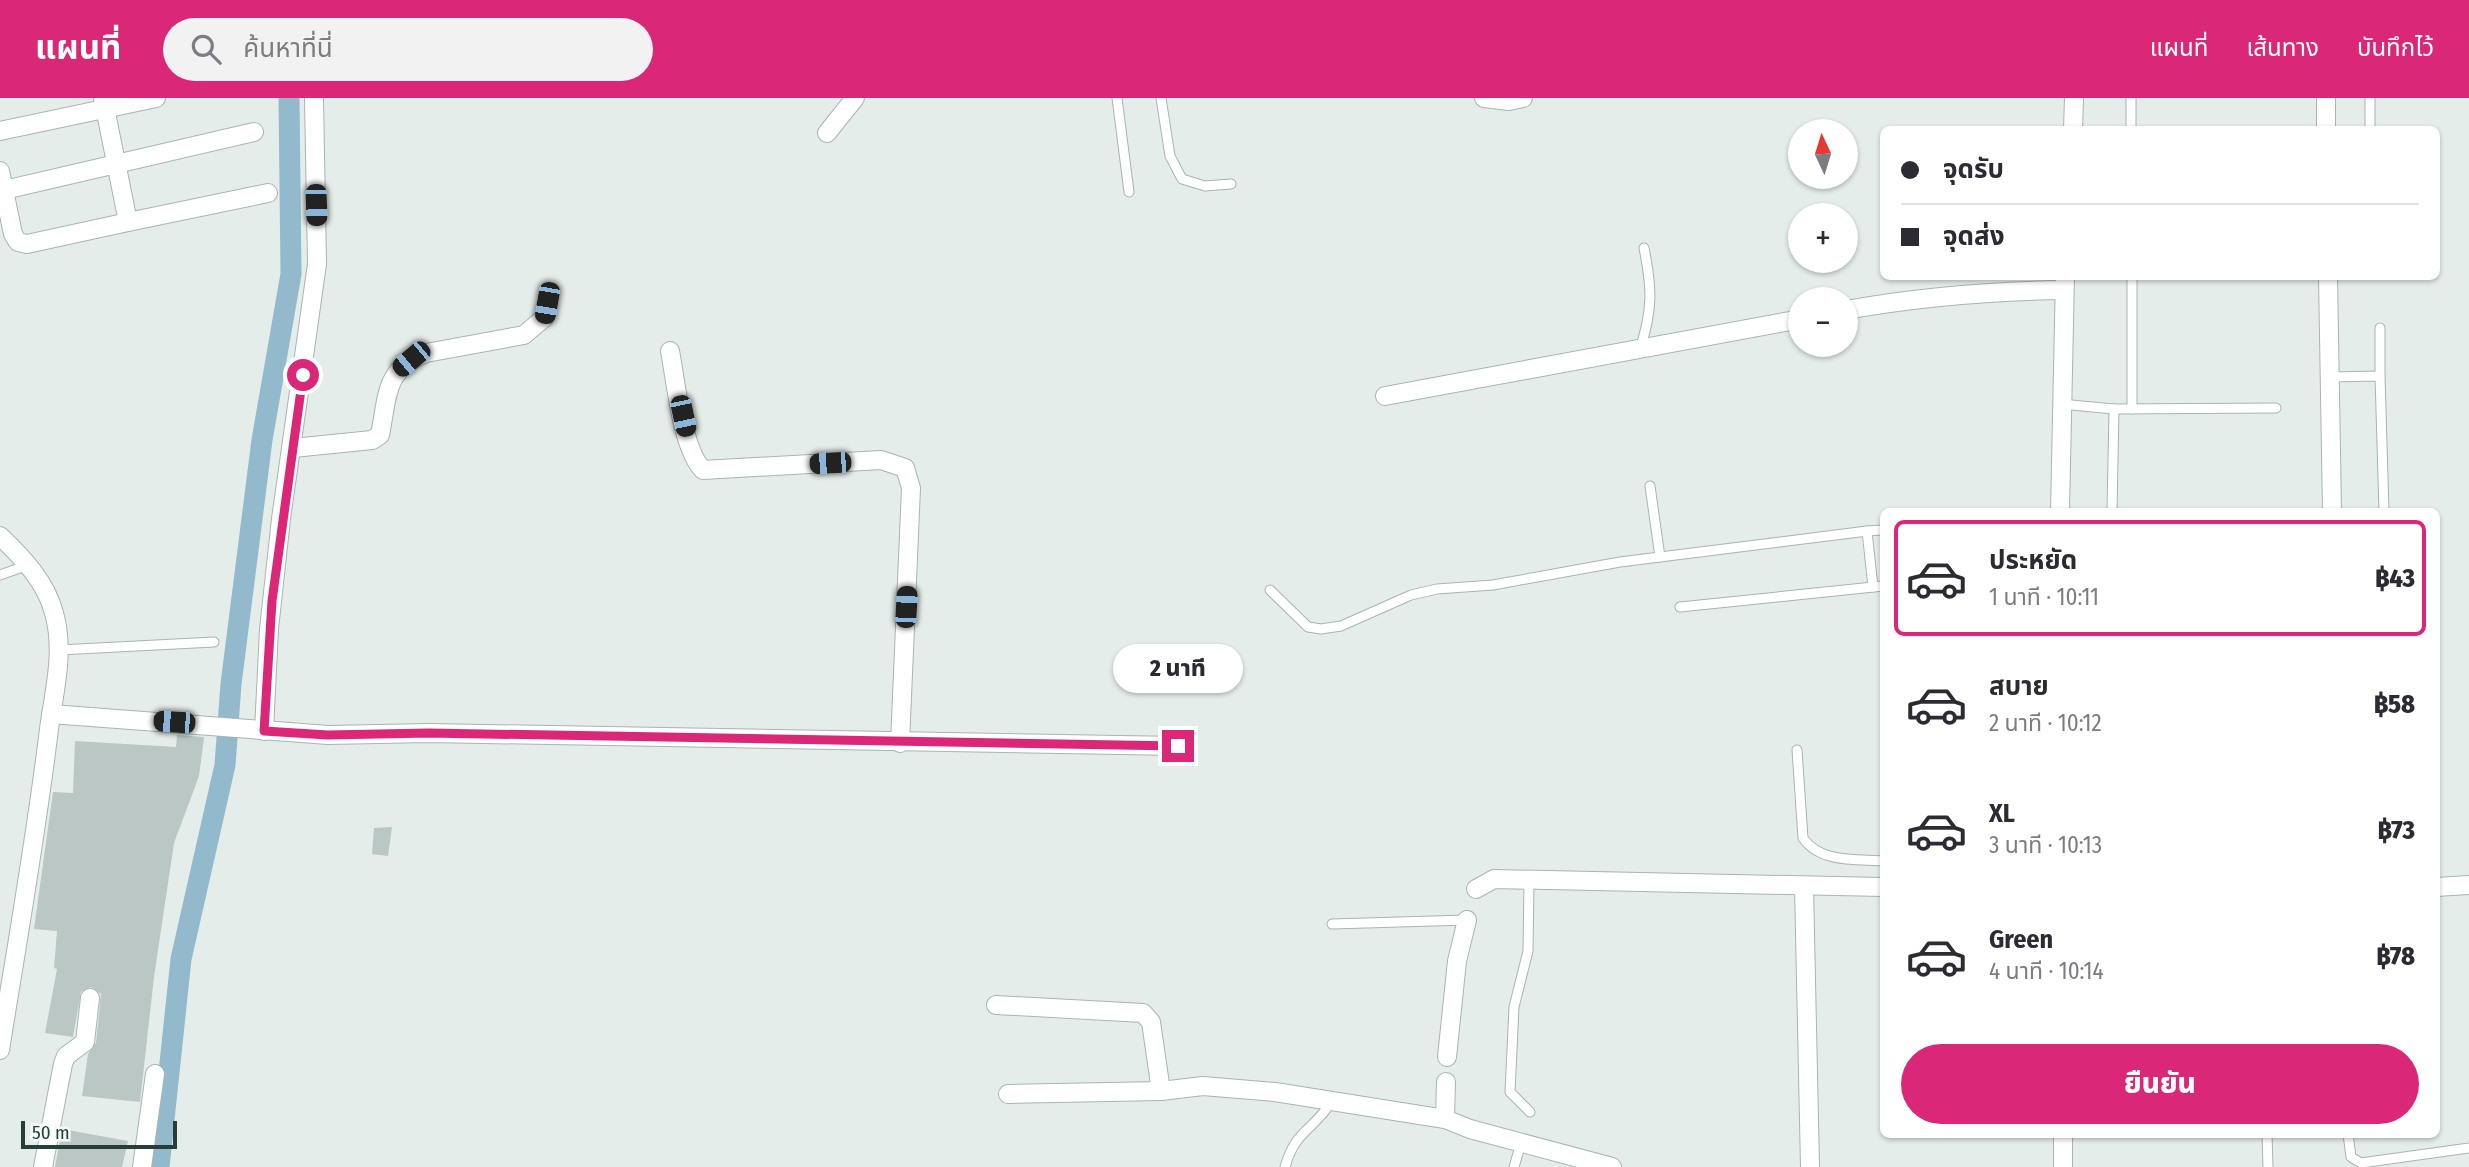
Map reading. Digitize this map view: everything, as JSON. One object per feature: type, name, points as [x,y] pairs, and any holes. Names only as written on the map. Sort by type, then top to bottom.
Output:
[{"type":"street","points":[[0,131],[104,104],[156,98]]},
{"type":"street","points":[[258,730],[317,264],[314,98]]},
{"type":"street","points":[[827,133],[855,98]]},
{"type":"street","points":[[1484,98],[1509,101],[1523,98]]},
{"type":"street","points":[[2073,126],[2074,98]]},
{"type":"street","points":[[2326,98],[2326,126]]},
{"type":"street","points":[[104,104],[128,222]]},
{"type":"street","points":[[2,191],[254,132]]},
{"type":"street","points":[[0,171],[2,191],[18,242],[27,244],[268,193]]},
{"type":"street","points":[[2328,280],[2332,508]]},
{"type":"street","points":[[1858,308],[1902,300],[2065,283],[2060,508]]},
{"type":"street","points":[[293,448],[372,440],[380,435],[384,401],[392,379],[411,359],[426,353],[524,334],[544,318],[547,303]]},
{"type":"street","points":[[1385,396],[1788,321]]},
{"type":"street","points":[[670,351],[687,437],[695,462],[703,470],[881,460],[905,468],[910,476],[900,743]]},
{"type":"street","points":[[0,536],[28,565],[45,590],[54,613],[59,650],[38,821],[1,1043]]},
{"type":"street","points":[[51,714],[328,735],[429,733],[1178,746]]},
{"type":"street","points":[[1476,889],[1485,881],[1494,879],[1529,882],[1880,887]]},
{"type":"street","points":[[1804,886],[1810,1167]]},
{"type":"street","points":[[2440,887],[2469,886]]},
{"type":"street","points":[[1447,1057],[1457,961],[1467,920]]},
{"type":"street","points":[[43,1167],[63,1064],[66,1056],[85,1042],[90,998]]},
{"type":"street","points":[[996,1004],[1143,1013],[1151,1021],[1161,1091]]},
{"type":"street","points":[[142,1167],[155,1074]]},
{"type":"street","points":[[1445,1119],[1446,1082]]},
{"type":"street","points":[[1008,1094],[1161,1091],[1203,1086],[1239,1089],[1445,1119],[1612,1167]]},
{"type":"street","points":[[2063,1138],[2063,1167]]},
{"type":"lane","points":[[1117,98],[1129,192]]},
{"type":"lane","points":[[1161,98],[1170,156],[1182,180],[1205,186],[1231,184]]},
{"type":"lane","points":[[2132,98],[2132,126]]},
{"type":"lane","points":[[2370,98],[2370,126]]},
{"type":"lane","points":[[1640,349],[1651,315],[1651,286],[1643,248]]},
{"type":"lane","points":[[2132,280],[2132,409]]},
{"type":"lane","points":[[2381,328],[2384,508]]},
{"type":"lane","points":[[2329,377],[2380,376]]},
{"type":"lane","points":[[2061,404],[2114,409],[2277,408]]},
{"type":"lane","points":[[2112,508],[2114,409]]},
{"type":"lane","points":[[1650,486],[1660,557]]},
{"type":"lane","points":[[1270,590],[1308,626],[1321,629],[1341,626],[1411,595],[1437,589],[1493,585],[1660,557],[1880,530]]},
{"type":"lane","points":[[1680,607],[1878,586],[1867,531]]},
{"type":"lane","points":[[0,575],[28,565]]},
{"type":"lane","points":[[59,650],[214,642]]},
{"type":"lane","points":[[1797,750],[1803,838],[1808,847],[1836,858],[1880,861]]},
{"type":"lane","points":[[1529,882],[1528,951],[1514,1007],[1510,1092],[1530,1112]]},
{"type":"lane","points":[[1332,924],[1467,920]]},
{"type":"lane","points":[[1285,1167],[1291,1147],[1300,1133],[1322,1118],[1332,1101]]},
{"type":"lane","points":[[2267,1138],[2268,1167]]},
{"type":"lane","points":[[2349,1138],[2351,1157],[2361,1163],[2469,1148]]},
{"type":"lane","points":[[1514,1167],[1521,1143]]},
{"type":"building","points":[[177,735],[204,737],[199,776],[174,843],[154,977],[140,1102],[82,1096],[88,1054],[96,1043],[101,994],[91,987],[81,992],[73,1037],[45,1033],[57,969],[54,968],[57,931],[34,929],[53,792],[73,793],[75,741],[176,747]]},
{"type":"building","points":[[392,827],[388,856],[372,854],[374,828]]},
{"type":"building","points":[[62,1129],[128,1141],[122,1167],[55,1167]]},
{"type":"waterway","points":[[159,1167],[181,959],[225,765],[231,684],[262,440],[291,274],[289,98]]},
{"type":"route","points":[[303,375],[281,519],[272,601],[264,731],[328,735],[429,733],[669,740],[1178,746]]}]
